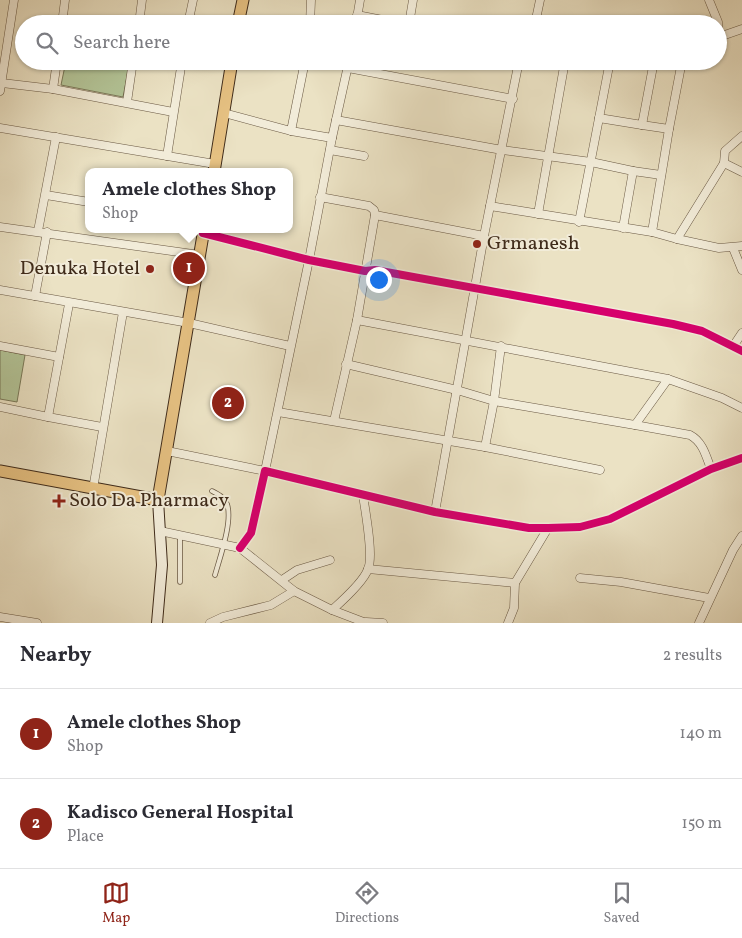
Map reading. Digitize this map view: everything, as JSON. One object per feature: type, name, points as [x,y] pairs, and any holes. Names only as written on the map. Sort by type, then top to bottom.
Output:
[{"type":"main road","points":[[238,15],[239,0]]},
{"type":"main road","points":[[215,168],[231,70]]},
{"type":"main road","points":[[157,623],[162,565],[158,500],[204,233]]},
{"type":"main road","points":[[0,471],[158,500]]},
{"type":"street","points":[[14,0],[1,87],[53,89],[173,112]]},
{"type":"street","points":[[64,15],[66,0]]},
{"type":"street","points":[[140,15],[142,0]]},
{"type":"street","points":[[190,15],[192,0]]},
{"type":"street","points":[[310,15],[311,0]]},
{"type":"street","points":[[357,15],[360,0]]},
{"type":"street","points":[[410,15],[413,0]]},
{"type":"street","points":[[537,15],[540,0]]},
{"type":"street","points":[[709,0],[715,15]]},
{"type":"street","points":[[727,34],[742,29]]},
{"type":"street","points":[[53,89],[56,70]]},
{"type":"street","points":[[127,102],[132,70]]},
{"type":"street","points":[[167,156],[180,70]]},
{"type":"street","points":[[291,131],[303,70]]},
{"type":"street","points":[[240,548],[251,533],[265,471],[290,346],[310,260],[320,197],[347,70]]},
{"type":"street","points":[[372,70],[513,99]]},
{"type":"street","points":[[435,512],[484,236],[518,70]]},
{"type":"street","points":[[538,214],[547,156],[564,70]]},
{"type":"street","points":[[579,222],[608,70]]},
{"type":"street","points":[[642,125],[652,70]]},
{"type":"street","points":[[652,232],[680,70]]},
{"type":"street","points":[[224,113],[291,131],[332,138]]},
{"type":"street","points":[[599,118],[669,129]]},
{"type":"street","points":[[336,120],[502,150],[591,162],[661,175]]},
{"type":"street","points":[[0,130],[167,156],[215,168]]},
{"type":"street","points":[[677,239],[724,163],[725,151],[742,136]]},
{"type":"street","points":[[38,231],[56,138]]},
{"type":"street","points":[[330,150],[364,156]]},
{"type":"street","points":[[724,163],[742,172]]},
{"type":"street","points":[[623,228],[634,171]]},
{"type":"street","points":[[46,195],[85,201]]},
{"type":"street","points":[[320,197],[369,206],[374,210],[357,320],[334,421]]},
{"type":"street","points":[[490,206],[579,222],[652,232],[719,248],[742,246]]},
{"type":"street","points":[[374,215],[484,236]]},
{"type":"street","points":[[0,227],[47,232],[200,255]]},
{"type":"street","points":[[35,296],[47,232]]},
{"type":"street","points":[[211,233],[310,260],[673,324],[702,331],[734,345],[742,351]]},
{"type":"street","points":[[733,248],[742,270]]},
{"type":"street","points":[[0,290],[69,304],[189,323],[290,346]]},
{"type":"street","points":[[48,417],[69,304]]},
{"type":"street","points":[[93,489],[123,312]]},
{"type":"street","points":[[357,320],[668,379],[722,398],[742,408]]},
{"type":"street","points":[[734,345],[742,333]]},
{"type":"street","points":[[0,346],[59,357]]},
{"type":"street","points":[[485,447],[502,346]]},
{"type":"street","points":[[346,364],[458,390],[494,401],[690,436],[697,439],[703,448],[711,469]]},
{"type":"street","points":[[635,425],[668,379]]},
{"type":"street","points":[[0,407],[102,427]]},
{"type":"street","points":[[278,412],[485,447],[600,470]]},
{"type":"street","points":[[167,451],[265,471],[435,512],[529,528],[580,527],[610,520],[711,469],[742,458]]},
{"type":"street","points":[[332,610],[347,596],[368,569],[368,531],[363,495]]},
{"type":"street","points":[[508,623],[514,608],[515,583],[548,528]]},
{"type":"street","points":[[160,532],[180,534],[240,548],[294,591],[332,610],[366,622],[383,623]]},
{"type":"street","points":[[699,623],[709,598],[742,536]]},
{"type":"street","points":[[282,580],[297,570],[330,560]]},
{"type":"street","points":[[368,569],[515,583]]},
{"type":"street","points":[[580,578],[621,582],[709,598]]},
{"type":"street","points":[[210,623],[223,617],[271,604],[294,591]]},
{"type":"street","points":[[0,616],[11,621],[37,623]]},
{"type":"lane","points":[[212,490],[226,502],[228,510],[224,544],[215,575]]},
{"type":"lane","points":[[180,534],[180,582]]},
{"type":"green space","points":[[64,70],[128,70],[123,97],[61,85]]},
{"type":"green space","points":[[0,350],[25,355],[17,402],[0,399]]},
{"type":"cycle path","points":[[203,233],[309,260],[365,271],[375,270],[673,324],[702,331],[742,351]]},
{"type":"cycle path","points":[[240,548],[251,533],[265,471],[435,512],[529,528],[548,528],[580,527],[610,519],[711,469],[742,458]]},
{"type":"place","name":"Grmanesh","points":[[477,244]]},
{"type":"place","name":"Amele clothes Shop","points":[[189,268]]},
{"type":"place","name":"Denuka Hotel","points":[[150,269]]},
{"type":"place","name":"Kadisco General Hospital","points":[[228,403]]},
{"type":"place","name":"Solo Da Pharmacy","points":[[59,501]]}]
